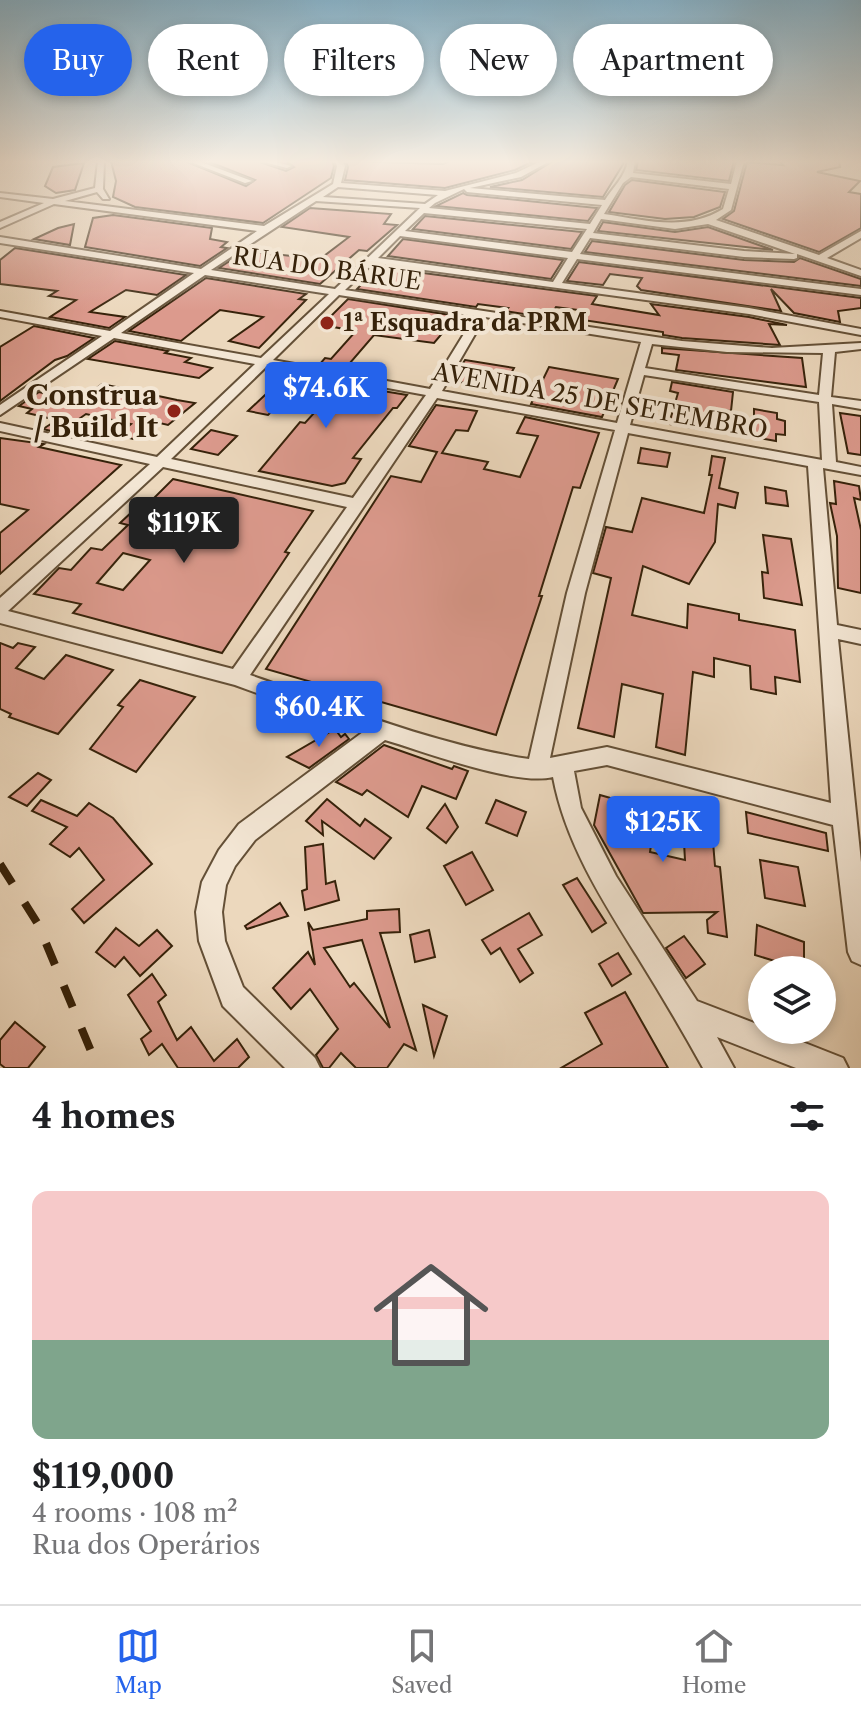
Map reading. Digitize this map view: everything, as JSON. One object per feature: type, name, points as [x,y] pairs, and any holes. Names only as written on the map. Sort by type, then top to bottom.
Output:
[{"type":"street","points":[[0,225],[33,211]]},
{"type":"street","points":[[134,211],[265,229]]},
{"type":"street","points":[[0,411],[265,229],[296,211]]},
{"type":"street","points":[[0,608],[161,461],[421,211]]},
{"type":"street","points":[[445,211],[744,254],[807,256]]},
{"type":"street","points":[[556,285],[604,211]]},
{"type":"street","points":[[601,216],[670,226],[709,221],[726,211]]},
{"type":"street","points":[[709,221],[861,273]]},
{"type":"street","points":[[397,233],[861,292]]},
{"type":"street","points":[[819,259],[861,234]]},
{"type":"street","name":"RUA DO BÁRUE","points":[[0,240],[337,294],[648,338],[784,351],[861,346]]},
{"type":"street","points":[[736,276],[744,254]]},
{"type":"street","points":[[370,260],[858,326]]},
{"type":"street","points":[[237,678],[434,393],[482,313]]},
{"type":"street","name":"AVENIDA 25 DE SETEMBRO","points":[[0,314],[861,471]]},
{"type":"street","points":[[648,338],[576,593],[550,769],[607,885],[687,1011],[719,1068]]},
{"type":"street","points":[[829,350],[822,463],[827,630],[843,817],[861,952]]},
{"type":"street","points":[[640,371],[861,405]]},
{"type":"street","points":[[0,427],[357,504]]},
{"type":"street","points":[[0,616],[237,678],[382,730],[504,765],[550,769],[589,756],[607,756],[843,817]]},
{"type":"street","points":[[827,630],[861,637]]},
{"type":"street","points":[[305,1068],[233,996],[212,941],[209,912],[214,882],[247,832],[382,730]]},
{"type":"street","points":[[687,1011],[833,1068]]},
{"type":"building","points":[[166,211],[281,211],[263,223]]},
{"type":"building","points":[[306,211],[391,214],[384,224],[397,225],[367,251],[359,250],[320,284],[219,268],[245,251],[320,259],[349,237],[282,227]]},
{"type":"building","points":[[485,211],[595,211],[588,221]]},
{"type":"building","points":[[710,211],[694,217],[665,219],[609,212]]},
{"type":"building","points":[[734,211],[861,211],[861,228],[819,252],[723,219]]},
{"type":"building","points":[[113,215],[212,228],[210,239],[227,242],[221,247],[227,248],[200,266],[85,247],[93,218]]},
{"type":"building","points":[[425,216],[582,232],[571,249],[413,229]]},
{"type":"building","points":[[603,222],[675,232],[708,227],[773,250],[598,231]]},
{"type":"building","points":[[74,224],[70,245],[34,239],[58,228]]},
{"type":"building","points":[[403,239],[563,260],[551,279],[388,256]]},
{"type":"building","points":[[592,241],[744,260],[794,262],[800,258],[861,279],[861,286],[585,252]]},
{"type":"building","points":[[15,248],[186,275],[157,295],[126,290],[90,312],[125,317],[109,328],[50,317],[76,300],[49,296],[57,291],[0,284],[0,260]]},
{"type":"building","points":[[579,262],[861,298],[861,308],[838,311],[840,322],[794,313],[771,289],[781,311],[641,290],[637,286],[642,278],[610,274],[603,285],[567,281]]},
{"type":"building","points":[[378,267],[597,296],[592,304],[659,315],[651,304],[787,325],[769,324],[780,345],[682,338],[663,335],[663,332],[583,320],[586,311],[556,307],[549,318],[505,311],[508,308],[478,304],[476,307],[357,289]]},
{"type":"building","points":[[206,278],[306,294],[299,299],[306,300],[259,348],[229,341],[263,317],[220,310],[181,341],[129,331]]},
{"type":"building","points":[[348,299],[457,316],[434,343],[374,335],[344,370],[319,365],[325,358],[331,359],[356,331],[322,325]]},
{"type":"building","points":[[34,326],[94,338],[67,356],[55,360],[0,401],[0,347]]},
{"type":"building","points":[[115,341],[168,351],[165,353],[191,358],[185,362],[212,368],[199,378],[88,359]]},
{"type":"building","points":[[662,348],[802,358],[806,387],[676,370],[679,355],[662,353]]},
{"type":"building","points":[[465,360],[514,368],[504,386],[469,379],[466,383],[452,381]]},
{"type":"building","points":[[549,367],[618,379],[602,417],[531,404]]},
{"type":"building","points":[[308,377],[334,381],[331,385],[380,395],[383,391],[407,395],[353,458],[361,459],[345,483],[332,486],[259,471],[300,422],[305,423],[326,400],[291,393],[268,415],[248,411],[282,379],[305,381]]},
{"type":"building","points":[[672,382],[733,392],[731,411],[723,410],[717,432],[669,424],[678,393],[670,391]]},
{"type":"building","points":[[102,384],[195,403],[168,425],[160,423],[152,430],[146,428],[133,439],[118,435],[131,424],[86,414],[59,433],[43,429],[57,420],[27,413],[32,409],[19,406],[39,392],[59,397],[68,391],[87,395]]},
{"type":"building","points":[[436,405],[477,411],[468,431],[456,430],[442,453],[488,462],[484,469],[520,477],[538,436],[517,433],[525,417],[599,433],[580,488],[573,487],[539,596],[542,596],[496,735],[266,669],[391,476],[421,482],[437,452],[409,446]]},
{"type":"building","points":[[754,409],[777,413],[777,419],[785,421],[785,435],[776,434],[776,441],[754,437]]},
{"type":"building","points":[[840,413],[861,416],[861,455],[848,453]]},
{"type":"building","points":[[211,430],[237,436],[218,455],[191,449]]},
{"type":"building","points":[[0,438],[44,444],[39,447],[121,465],[0,574],[0,533],[28,510],[0,504]]},
{"type":"building","points":[[641,448],[670,453],[667,467],[638,463]]},
{"type":"building","points":[[712,456],[725,458],[719,488],[738,493],[735,508],[718,504],[715,542],[689,584],[643,566],[632,615],[687,628],[688,604],[739,614],[739,620],[795,630],[800,682],[775,677],[776,694],[751,689],[750,666],[714,658],[714,677],[693,672],[685,755],[656,747],[663,694],[622,684],[614,737],[578,728],[611,578],[593,573],[606,527],[632,532],[642,498],[704,513],[712,475],[709,475]]},
{"type":"building","points":[[173,479],[313,511],[285,552],[289,553],[222,653],[73,613],[81,604],[34,594],[59,568],[71,570],[91,548],[102,550],[128,525],[120,523],[133,511],[139,513]],"holes":[[[123,553],[150,560],[123,590],[97,583]]]},
{"type":"building","points":[[834,481],[859,486],[861,500],[854,498],[861,530],[861,593],[838,588],[837,536],[830,503],[836,504]]},
{"type":"building","points":[[765,487],[786,491],[788,506],[766,503]]},
{"type":"building","points":[[763,535],[791,539],[802,605],[764,598],[762,572],[768,573]]},
{"type":"building","points":[[0,643],[13,648],[18,643],[35,647],[16,668],[44,679],[66,655],[113,670],[58,734],[9,717],[11,714],[0,709]]},
{"type":"building","points":[[140,680],[195,697],[136,772],[90,749],[123,707],[118,705]]},
{"type":"building","points":[[335,729],[341,737],[345,734],[349,739],[309,768],[287,757]]},
{"type":"building","points":[[384,745],[452,769],[454,766],[468,771],[456,799],[422,786],[408,817],[367,790],[362,795],[336,782]]},
{"type":"building","points":[[38,773],[51,780],[27,806],[9,797]]},
{"type":"building","points":[[600,795],[656,811],[650,852],[685,860],[683,825],[712,830],[715,866],[720,867],[727,937],[708,933],[707,920],[717,912],[643,913],[594,825]]},
{"type":"building","points":[[327,799],[360,826],[365,819],[391,838],[374,859],[322,821],[323,835],[306,821]]},
{"type":"building","points":[[41,800],[77,816],[89,803],[113,818],[152,864],[84,923],[72,909],[104,880],[79,848],[70,857],[50,844],[67,827],[32,811]]},
{"type":"building","points":[[496,800],[526,812],[517,836],[486,823]]},
{"type":"building","points":[[445,804],[458,827],[446,843],[427,828]]},
{"type":"building","points":[[746,812],[826,833],[828,851],[748,833]]},
{"type":"building","points":[[323,844],[326,884],[335,881],[339,900],[305,910],[302,891],[307,889],[305,847]]},
{"type":"building","points":[[472,852],[493,890],[466,905],[444,866]]},
{"type":"building","points":[[760,860],[798,867],[805,906],[765,898]]},
{"type":"building","points":[[577,878],[606,923],[592,932],[563,885]]},
{"type":"building","points":[[280,903],[288,916],[247,929],[245,926]]},
{"type":"building","points":[[399,909],[400,932],[380,933],[416,1050],[404,1044],[387,1068],[356,1068],[341,1053],[329,1068],[323,1068],[316,1055],[338,1029],[310,989],[291,1009],[273,988],[308,952],[315,965],[308,922],[313,930],[367,919],[367,911]],"holes":[[[362,940],[390,1028],[354,983],[350,987],[324,948]]]},
{"type":"building","points":[[529,913],[542,935],[518,949],[533,973],[520,982],[500,948],[491,954],[482,940]]},
{"type":"building","points":[[757,925],[804,942],[804,956],[755,955]]},
{"type":"building","points":[[116,928],[139,946],[157,930],[172,946],[140,976],[124,957],[115,967],[96,952]]},
{"type":"building","points":[[429,930],[435,957],[415,962],[410,935]]},
{"type":"building","points":[[684,936],[705,964],[686,978],[666,948]]},
{"type":"building","points":[[618,953],[631,974],[612,986],[599,964]]},
{"type":"building","points":[[152,974],[166,995],[158,1002],[177,1040],[191,1027],[214,1061],[237,1039],[249,1057],[238,1068],[178,1068],[162,1044],[149,1055],[141,1039],[151,1031],[128,995]]},
{"type":"building","points":[[625,992],[668,1068],[561,1068],[602,1044],[585,1013]]},
{"type":"building","points":[[423,1005],[447,1016],[434,1056]]},
{"type":"building","points":[[15,1022],[45,1047],[28,1068],[5,1068],[0,1064],[0,1040]]},
{"type":"railway","points":[[0,864],[38,924],[98,1068]]},
{"type":"place","name":"1ª Esquadra da PRM","points":[[327,323]]},
{"type":"place","name":"Construa / Build It","points":[[174,411]]}]
